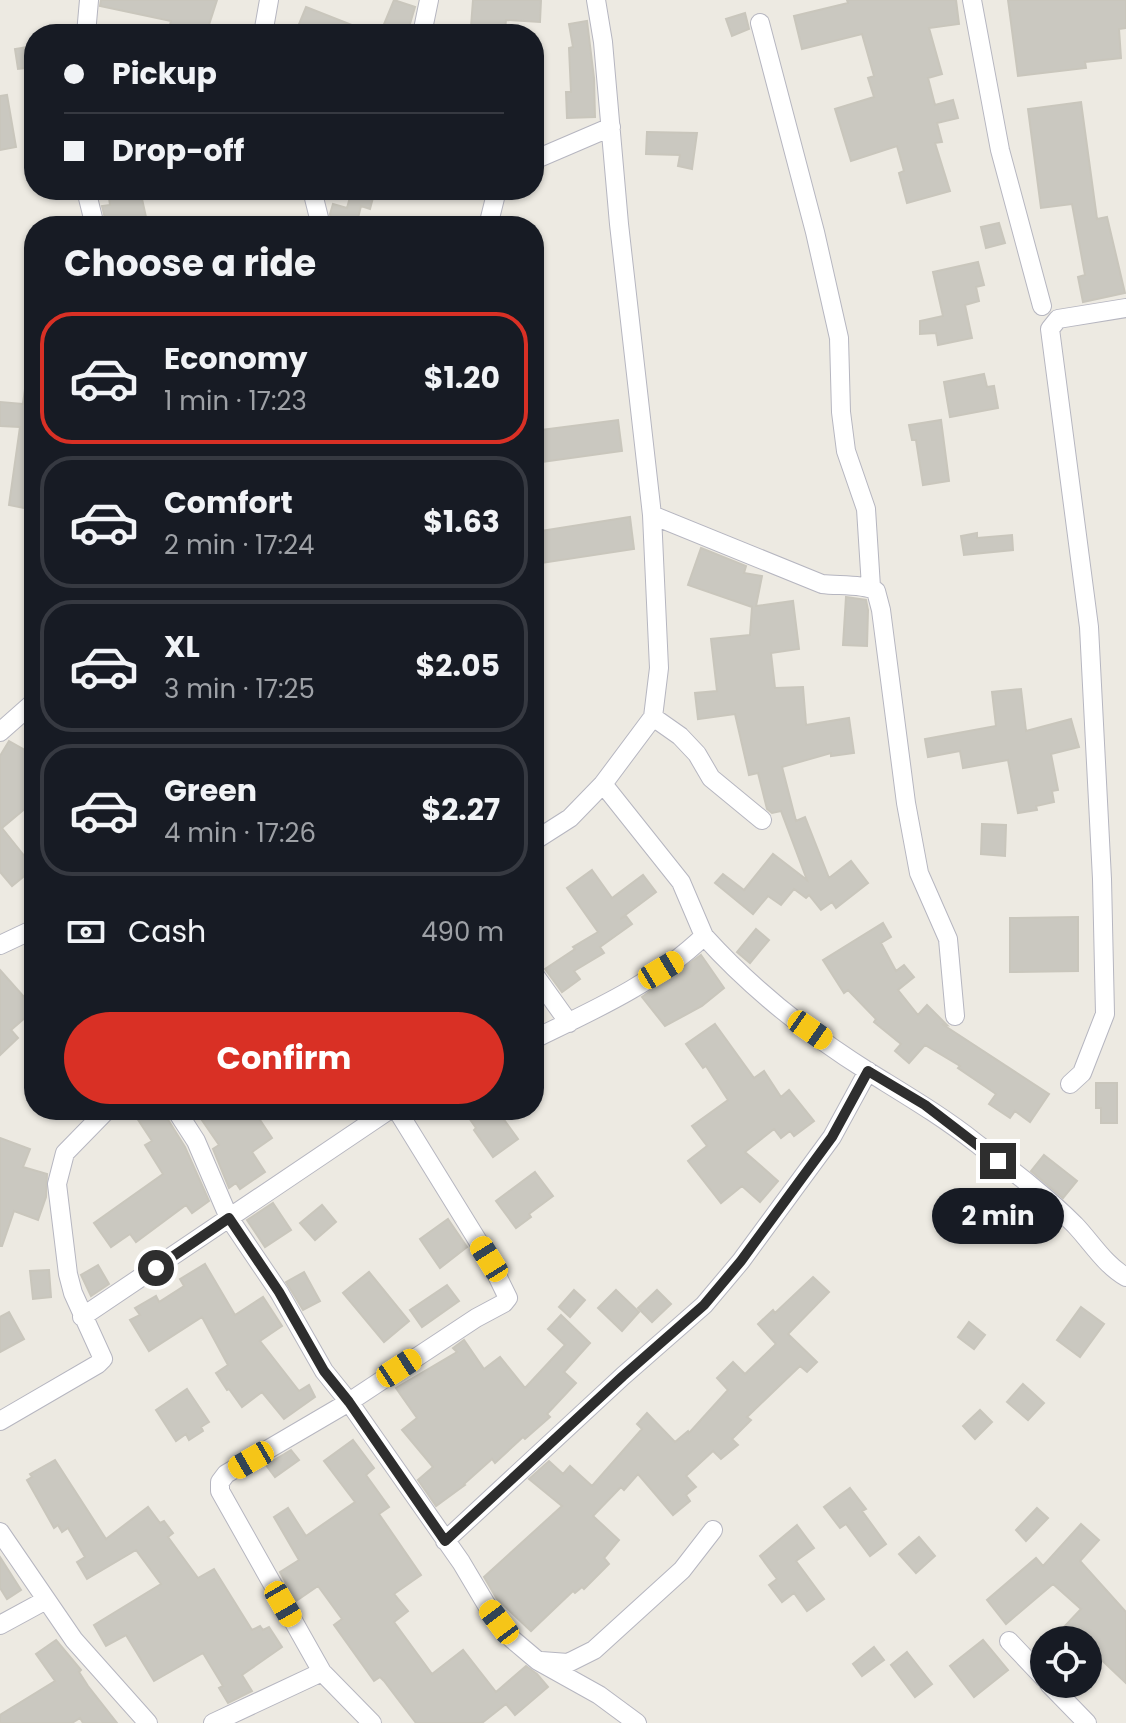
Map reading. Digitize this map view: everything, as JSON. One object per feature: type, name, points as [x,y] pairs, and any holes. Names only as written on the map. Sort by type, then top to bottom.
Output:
[{"type":"street","points":[[87,24],[89,0]]},
{"type":"street","points":[[265,24],[269,0]]},
{"type":"street","points":[[424,24],[429,0]]},
{"type":"street","points":[[544,835],[570,818],[603,784],[653,717],[659,668],[652,515],[603,42],[596,0]]},
{"type":"street","points":[[972,0],[1000,150],[1042,306]]},
{"type":"street","points":[[760,23],[815,232],[839,338],[841,412],[846,451],[866,509],[871,587]]},
{"type":"street","points":[[544,156],[611,127]]},
{"type":"street","points":[[1070,1084],[1082,1073],[1105,1014],[1102,879],[1089,627],[1050,329],[1058,319],[1126,308]]},
{"type":"street","points":[[652,515],[822,584],[846,588],[871,587],[876,591],[919,873],[948,939],[955,1016]]},
{"type":"street","points":[[0,732],[24,711]]},
{"type":"street","points":[[653,717],[680,736],[697,754],[711,778],[762,820]]},
{"type":"street","points":[[603,784],[681,882],[704,936],[738,971],[784,1010],[868,1071],[925,1105],[978,1144],[1059,1211],[1113,1270],[1126,1277]]},
{"type":"street","points":[[0,945],[24,934]]},
{"type":"street","points":[[544,1034],[593,1011],[684,956],[704,936]]},
{"type":"street","points":[[544,988],[569,1023]]},
{"type":"street","points":[[445,1541],[704,1305],[741,1261],[832,1137],[868,1071]]},
{"type":"street","points":[[0,1421],[103,1359],[82,1317],[68,1274],[57,1184],[65,1153],[97,1120]]},
{"type":"street","points":[[182,1120],[196,1141],[229,1218],[279,1292],[324,1371],[349,1402],[512,1639],[538,1661],[599,1695],[637,1723]]},
{"type":"street","points":[[82,1317],[374,1120]]},
{"type":"street","points":[[372,1723],[322,1672],[242,1533],[220,1491],[220,1482],[226,1474],[349,1402],[508,1298],[489,1259],[403,1120]]},
{"type":"street","points":[[538,1661],[568,1663],[594,1650],[682,1570],[713,1530]]},
{"type":"street","points":[[0,1532],[74,1640],[148,1723]]},
{"type":"street","points":[[0,1625],[46,1600]]},
{"type":"street","points":[[1009,1641],[1030,1663]]},
{"type":"street","points":[[213,1723],[322,1672]]},
{"type":"street","points":[[1063,1698],[1087,1723]]},
{"type":"building","points":[[101,0],[217,0],[209,24],[170,24],[171,21],[100,6]]},
{"type":"building","points":[[394,0],[415,7],[410,24],[384,24]]},
{"type":"building","points":[[473,0],[541,0],[540,22],[506,20],[506,24],[471,24]]},
{"type":"building","points":[[847,0],[956,0],[959,24],[929,28],[942,74],[928,78],[935,105],[953,100],[958,118],[937,123],[942,142],[935,143],[950,191],[907,203],[899,173],[904,171],[897,146],[851,161],[835,109],[874,97],[868,78],[874,76],[862,34],[802,49],[794,16],[848,3]]},
{"type":"building","points":[[1008,0],[1126,0],[1126,28],[1119,29],[1121,58],[1085,62],[1086,68],[1018,76]]},
{"type":"building","points":[[306,7],[349,24],[299,24]]},
{"type":"building","points":[[745,13],[749,29],[732,36],[726,19]]},
{"type":"building","points":[[587,21],[595,117],[567,118],[566,92],[571,92],[569,48],[573,47],[569,24]]},
{"type":"building","points":[[24,48],[24,68],[18,69],[15,49]]},
{"type":"building","points":[[7,95],[16,147],[0,150],[0,96]]},
{"type":"building","points":[[1081,102],[1097,219],[1107,217],[1125,293],[1083,302],[1078,277],[1085,275],[1072,204],[1041,208],[1028,109]]},
{"type":"building","points":[[647,132],[697,133],[692,169],[678,166],[680,155],[646,154]]},
{"type":"building","points":[[109,200],[142,200],[146,216],[104,216],[102,206],[110,205]]},
{"type":"building","points":[[349,200],[372,200],[370,209],[361,206],[358,216],[330,216],[333,204],[347,208]]},
{"type":"building","points":[[999,223],[1005,243],[986,248],[981,227]]},
{"type":"building","points":[[978,262],[984,285],[976,287],[979,301],[965,305],[972,338],[938,345],[936,333],[920,334],[920,321],[943,316],[933,272]]},
{"type":"building","points":[[984,374],[987,387],[994,386],[998,408],[950,417],[944,382]]},
{"type":"building","points":[[24,396],[24,508],[9,505],[20,427],[0,426],[0,402],[23,404]]},
{"type":"building","points":[[618,420],[622,451],[544,462],[544,430]]},
{"type":"building","points":[[941,420],[949,481],[923,485],[916,440],[912,440],[909,425]]},
{"type":"building","points":[[630,517],[634,549],[544,562],[544,530]]},
{"type":"building","points":[[977,533],[977,538],[1012,535],[1013,550],[964,555],[961,536]]},
{"type":"building","points":[[701,548],[746,566],[744,573],[762,576],[756,606],[793,601],[799,649],[771,653],[775,688],[803,687],[806,725],[849,718],[854,753],[831,756],[831,753],[782,767],[796,821],[805,817],[829,878],[851,861],[868,883],[836,908],[832,902],[821,910],[809,895],[806,898],[794,889],[781,905],[768,896],[753,914],[715,883],[723,874],[744,890],[773,854],[807,880],[781,811],[772,813],[767,809],[758,773],[749,775],[735,714],[698,719],[695,693],[717,691],[711,639],[750,635],[752,607],[688,585]]},
{"type":"building","points":[[846,597],[866,600],[867,646],[843,645]]},
{"type":"building","points":[[1021,689],[1026,731],[1071,719],[1079,747],[1051,754],[1058,790],[1052,791],[1054,802],[1036,806],[1037,810],[1018,813],[1008,760],[963,768],[960,751],[928,757],[925,739],[996,726],[992,692]]},
{"type":"building","points":[[9,741],[24,749],[24,810],[2,828],[24,856],[24,876],[12,886],[0,872],[0,756]]},
{"type":"building","points":[[982,824],[1006,825],[1005,856],[981,854]]},
{"type":"building","points":[[592,870],[612,898],[643,875],[656,892],[620,919],[626,916],[632,924],[600,947],[604,953],[574,971],[580,979],[562,992],[545,969],[598,932],[567,888]]},
{"type":"building","points":[[1078,917],[1078,971],[1010,972],[1010,918]]},
{"type":"building","points":[[883,923],[891,937],[881,943],[896,971],[904,965],[914,977],[898,990],[918,1015],[927,1005],[947,1025],[942,1024],[1049,1094],[1030,1122],[1015,1111],[1010,1118],[989,1104],[996,1094],[958,1068],[960,1066],[925,1045],[909,1063],[895,1051],[901,1044],[874,1022],[876,1019],[848,990],[844,993],[823,960]]},
{"type":"building","points":[[756,929],[769,940],[750,963],[737,952]]},
{"type":"building","points":[[701,955],[724,988],[702,1006],[665,1026],[642,997]]},
{"type":"building","points":[[0,970],[24,997],[24,1019],[11,1030],[18,1038],[0,1055]]},
{"type":"building","points":[[715,1024],[754,1078],[764,1071],[781,1097],[789,1090],[814,1121],[794,1136],[790,1131],[781,1138],[774,1129],[745,1152],[778,1181],[760,1202],[742,1186],[721,1203],[688,1161],[707,1146],[692,1126],[728,1100],[706,1066],[703,1068],[686,1044]]},
{"type":"building","points":[[1096,1083],[1117,1083],[1117,1123],[1101,1123],[1101,1108],[1096,1108]]},
{"type":"building","points":[[138,1120],[168,1120],[185,1147],[209,1201],[192,1213],[186,1205],[136,1242],[130,1234],[111,1247],[94,1223],[163,1174],[145,1145],[152,1141]]},
{"type":"building","points":[[202,1120],[260,1120],[272,1138],[252,1152],[265,1172],[240,1189],[236,1183],[229,1188],[213,1149],[219,1145]]},
{"type":"building","points":[[470,1120],[504,1120],[518,1139],[493,1157],[474,1130],[476,1128]]},
{"type":"building","points":[[0,1138],[30,1149],[23,1167],[47,1174],[46,1197],[38,1220],[14,1211],[2,1246],[0,1246]]},
{"type":"building","points":[[1044,1155],[1077,1181],[1063,1198],[1031,1171]]},
{"type":"building","points":[[535,1172],[553,1196],[516,1228],[496,1201]]},
{"type":"building","points":[[273,1203],[291,1230],[265,1247],[247,1220]]},
{"type":"building","points":[[322,1205],[336,1222],[315,1240],[300,1223]]},
{"type":"building","points":[[448,1219],[467,1247],[440,1268],[420,1239]]},
{"type":"building","points":[[205,1264],[235,1315],[263,1297],[282,1326],[260,1341],[299,1391],[309,1385],[315,1397],[284,1419],[262,1392],[242,1407],[227,1390],[216,1373],[228,1365],[202,1317],[149,1351],[130,1320],[140,1315],[135,1308],[156,1296],[159,1302],[184,1286],[180,1279]]},
{"type":"building","points":[[98,1265],[109,1284],[91,1296],[81,1275]]},
{"type":"building","points":[[49,1270],[51,1297],[33,1299],[30,1271]]},
{"type":"building","points":[[304,1272],[320,1301],[303,1310],[286,1282]]},
{"type":"building","points":[[369,1272],[409,1321],[384,1342],[343,1293]]},
{"type":"building","points":[[813,1277],[829,1292],[788,1334],[817,1362],[807,1372],[800,1366],[747,1417],[751,1420],[732,1439],[738,1445],[721,1459],[713,1451],[686,1476],[696,1487],[686,1495],[690,1501],[673,1515],[638,1474],[624,1490],[621,1487],[593,1516],[619,1540],[604,1558],[609,1564],[584,1589],[573,1591],[531,1631],[497,1599],[484,1577],[562,1506],[529,1479],[549,1461],[563,1474],[570,1466],[592,1486],[642,1429],[637,1424],[647,1413],[675,1442],[689,1433],[728,1390],[717,1378],[733,1362],[745,1374],[776,1344],[758,1324],[773,1310],[775,1313]]},
{"type":"building","points":[[447,1285],[459,1301],[422,1327],[410,1310]]},
{"type":"building","points":[[574,1290],[585,1300],[570,1317],[559,1307]]},
{"type":"building","points":[[616,1290],[639,1312],[622,1331],[598,1308]]},
{"type":"building","points":[[657,1290],[671,1304],[652,1322],[638,1308]]},
{"type":"building","points":[[1081,1307],[1104,1324],[1080,1357],[1057,1340]]},
{"type":"building","points":[[9,1312],[24,1339],[0,1352],[0,1317]]},
{"type":"building","points":[[561,1315],[590,1343],[564,1372],[576,1383],[547,1414],[550,1417],[525,1439],[523,1437],[495,1463],[492,1459],[465,1485],[436,1506],[418,1480],[433,1467],[402,1430],[417,1418],[396,1388],[457,1352],[453,1348],[464,1340],[484,1369],[500,1357],[525,1388],[565,1345],[548,1329]]},
{"type":"building","points":[[969,1322],[985,1335],[974,1349],[958,1337]]},
{"type":"building","points":[[1023,1384],[1044,1403],[1028,1420],[1007,1402]]},
{"type":"building","points":[[187,1389],[209,1422],[201,1427],[203,1431],[189,1440],[186,1434],[176,1441],[156,1410]]},
{"type":"building","points":[[980,1410],[992,1422],[975,1439],[963,1426]]},
{"type":"building","points":[[353,1440],[374,1468],[366,1475],[389,1507],[379,1514],[421,1575],[394,1594],[408,1611],[394,1622],[432,1674],[463,1650],[496,1692],[526,1666],[537,1674],[548,1687],[515,1715],[506,1704],[482,1723],[416,1723],[380,1677],[374,1681],[334,1625],[342,1619],[318,1586],[296,1601],[280,1572],[299,1560],[274,1517],[288,1508],[306,1536],[355,1502],[324,1461]]},
{"type":"building","points":[[291,1450],[299,1460],[275,1477],[266,1465]]},
{"type":"building","points":[[55,1460],[106,1539],[148,1507],[160,1523],[164,1521],[173,1533],[168,1537],[198,1578],[214,1569],[252,1630],[260,1626],[263,1630],[269,1627],[282,1647],[242,1675],[252,1691],[228,1703],[219,1688],[223,1686],[203,1653],[154,1681],[126,1635],[106,1646],[94,1625],[161,1584],[136,1550],[87,1579],[77,1562],[85,1557],[68,1528],[62,1532],[58,1525],[54,1528],[27,1480],[32,1477],[30,1474]]},
{"type":"building","points":[[850,1488],[886,1544],[870,1556],[846,1524],[840,1528],[824,1507]]},
{"type":"building","points":[[1037,1508],[1048,1518],[1026,1541],[1016,1530]]},
{"type":"building","points":[[1081,1524],[1099,1540],[1080,1561],[1126,1612],[1126,1683],[1102,1660],[1102,1626],[1065,1626],[1081,1609],[1053,1584],[1006,1624],[987,1600],[1036,1558],[1043,1566]]},
{"type":"building","points":[[797,1525],[814,1548],[796,1561],[824,1599],[807,1611],[794,1593],[782,1602],[769,1585],[777,1579],[760,1556]]},
{"type":"building","points":[[919,1537],[935,1556],[916,1573],[899,1554]]},
{"type":"building","points":[[0,1557],[21,1590],[7,1599],[0,1588]]},
{"type":"building","points":[[56,1640],[117,1723],[83,1723],[80,1718],[72,1723],[0,1723],[0,1715],[55,1681],[36,1654]]},
{"type":"building","points":[[983,1640],[1008,1670],[974,1697],[950,1666]]},
{"type":"building","points":[[874,1647],[884,1660],[862,1676],[853,1664]]},
{"type":"building","points":[[907,1652],[932,1684],[915,1697],[891,1665]]},
{"type":"route","points":[[156,1268],[229,1218],[279,1292],[324,1371],[445,1541],[704,1305],[741,1261],[832,1137],[868,1071],[925,1105],[998,1161]]}]
